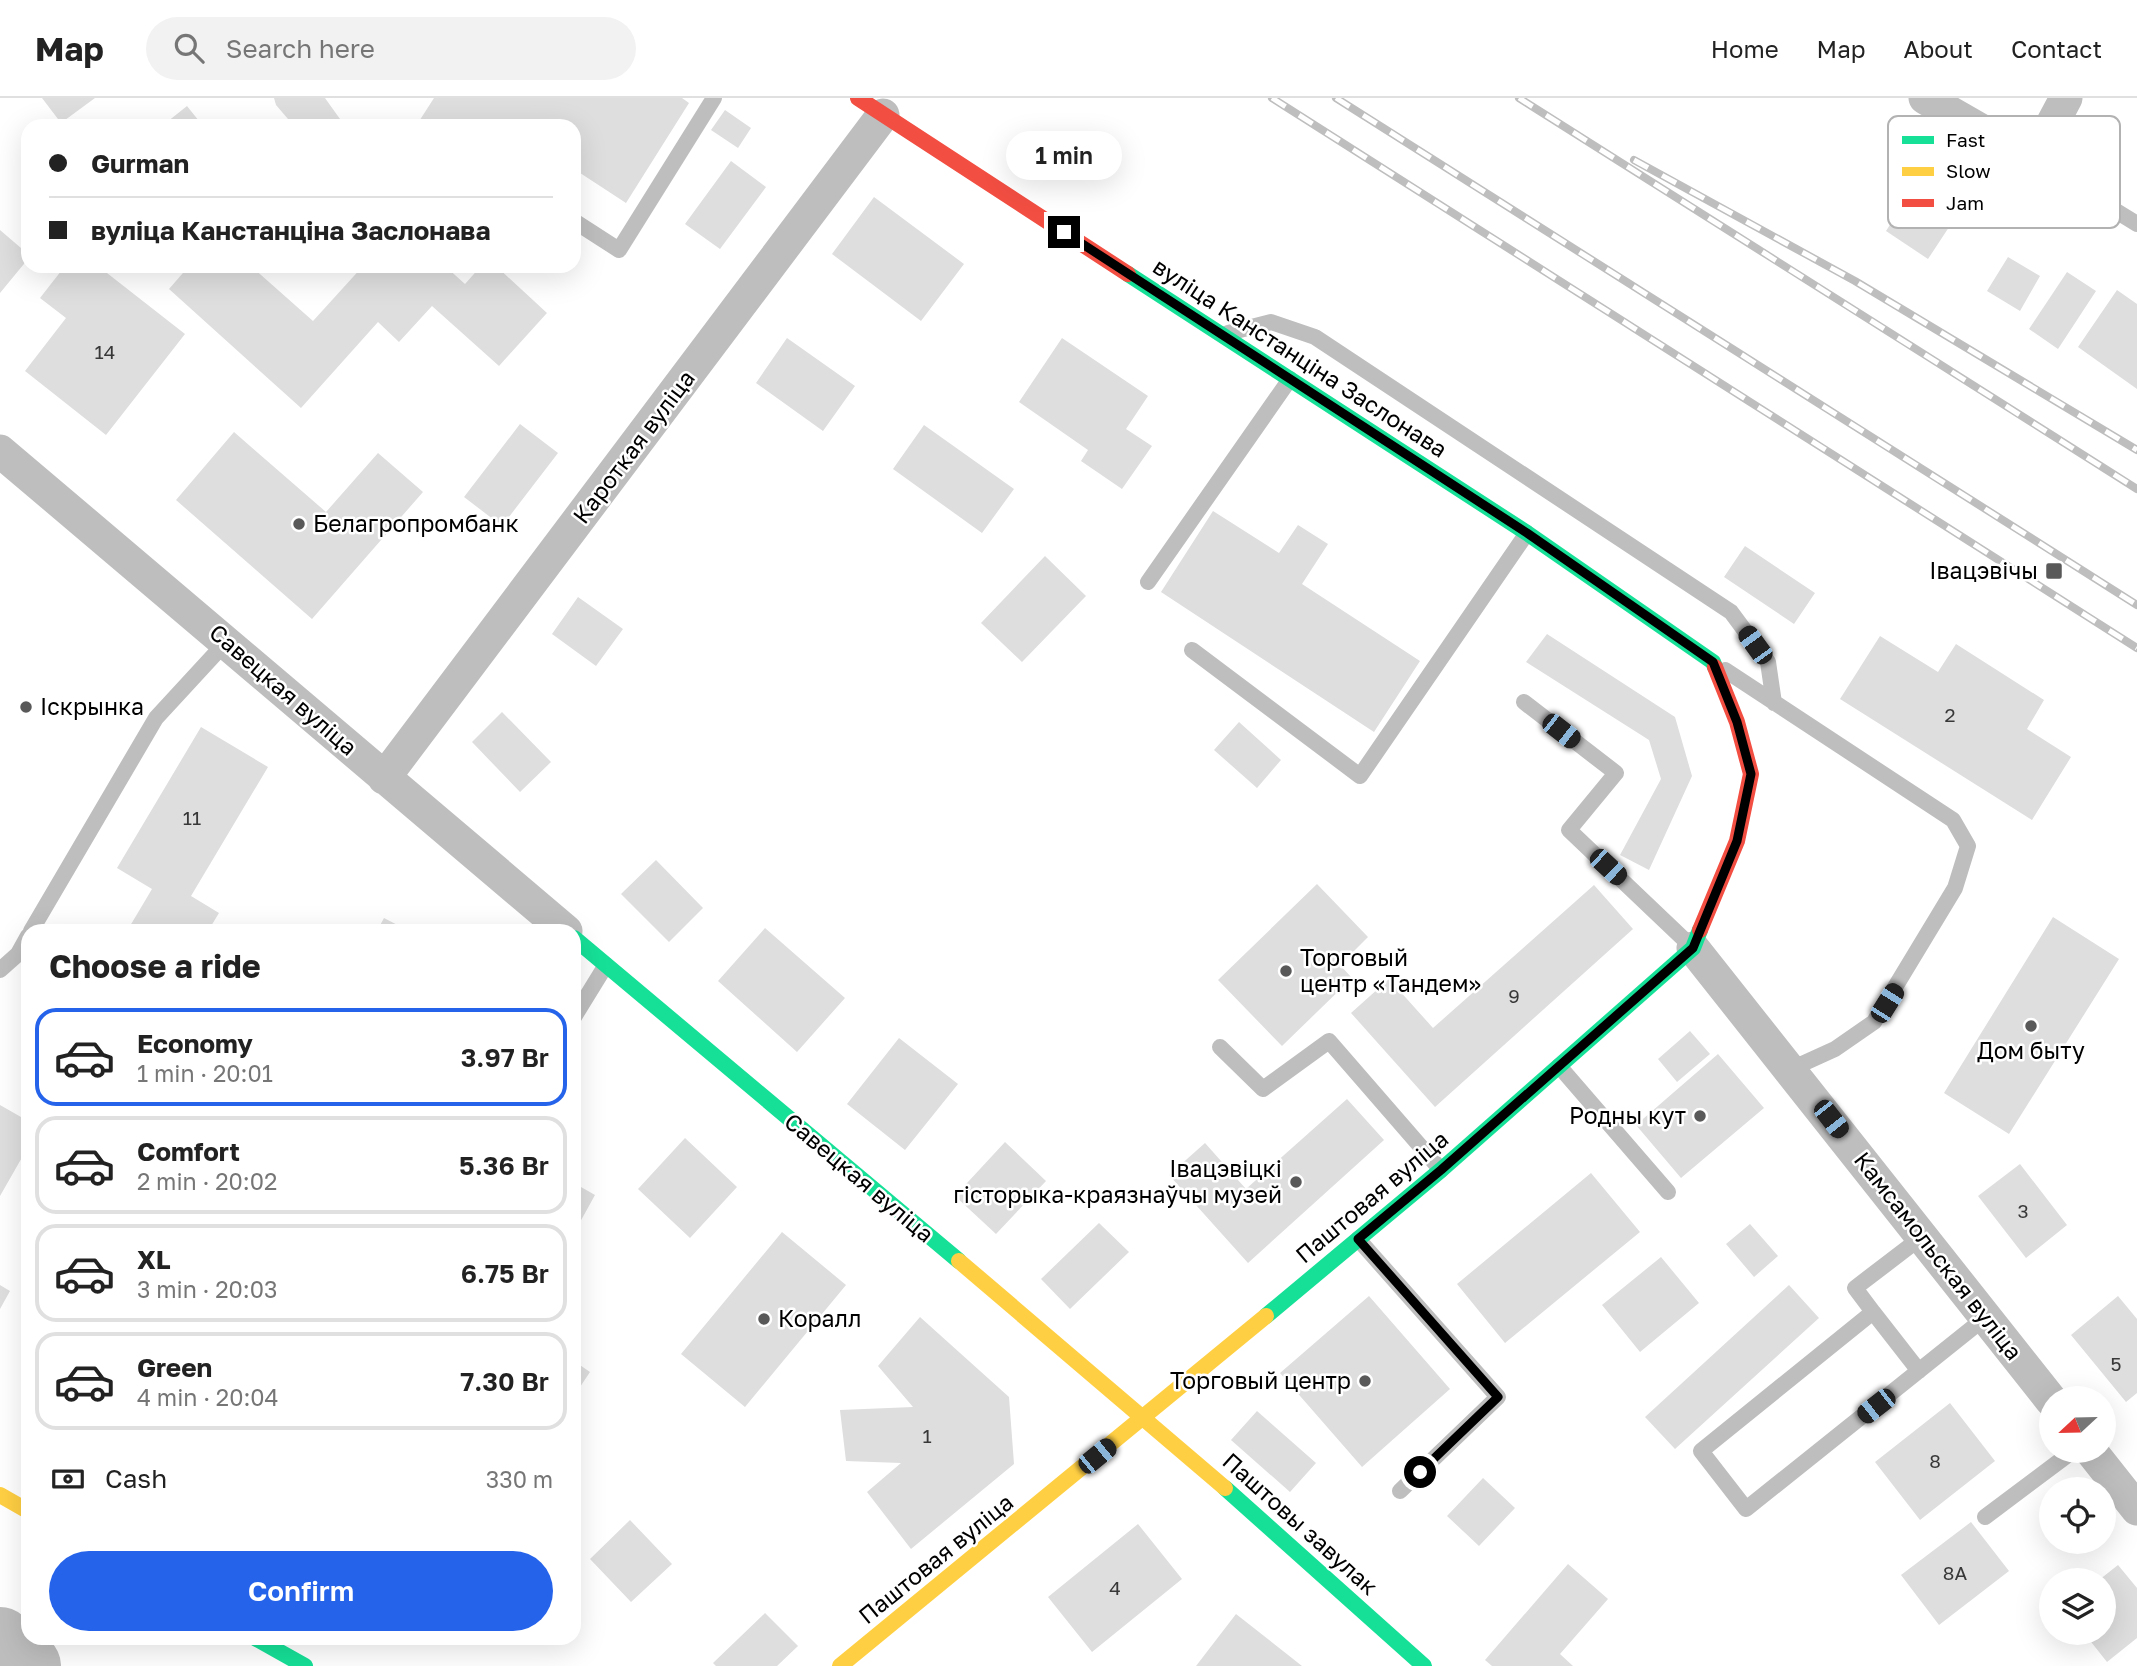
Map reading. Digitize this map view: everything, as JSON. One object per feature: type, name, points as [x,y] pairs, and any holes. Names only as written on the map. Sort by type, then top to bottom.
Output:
[{"type":"street","points":[[1925,98],[1956,116]]},
{"type":"street","points":[[2056,116],[2066,98]]},
{"type":"street","name":"вуліца Канстанціна Заслонава","points":[[871,106],[1527,533],[1713,662]]},
{"type":"street","name":"Кароткая вуліца","points":[[384,778],[871,106]]},
{"type":"street","name":"Савецкая вуліца","points":[[0,451],[558,924]]},
{"type":"street","name":"Паштовая вуліца","points":[[840,1666],[1144,1418],[1441,1170],[1693,948],[1737,841],[1751,774],[1737,722],[1713,662]]},
{"type":"street","name":"Савецкая вуліца","points":[[581,944],[1144,1418]]},
{"type":"street","name":"Камсамольская вуліца","points":[[1693,948],[2040,1386]]},
{"type":"street","name":"Паштовы завулак","points":[[1144,1418],[1424,1666]]},
{"type":"street","points":[[2101,1463],[2137,1509]]},
{"type":"street","points":[[0,1495],[21,1507]]},
{"type":"street","points":[[268,1645],[305,1666]]},
{"type":"lane","points":[[581,226],[618,250],[714,98]]},
{"type":"lane","points":[[2120,214],[2137,224]]},
{"type":"lane","points":[[1222,335],[1271,322],[1315,337],[1731,611],[1768,662],[1774,703]]},
{"type":"lane","points":[[1148,582],[1290,379]]},
{"type":"lane","points":[[1192,650],[1360,776],[1527,533]]},
{"type":"lane","points":[[35,924],[156,718],[227,641]]},
{"type":"lane","points":[[1713,662],[1953,821],[1968,846],[1955,888],[1874,1022],[1835,1049],[1791,1069]]},
{"type":"lane","points":[[1524,702],[1616,773],[1569,830],[1693,948]]},
{"type":"lane","points":[[0,970],[21,949]]},
{"type":"lane","points":[[581,1006],[607,965]]},
{"type":"lane","points":[[1220,1047],[1263,1089],[1329,1041],[1441,1170]]},
{"type":"lane","points":[[1559,1066],[1668,1192]]},
{"type":"lane","points":[[1919,1371],[1855,1288],[1923,1236]]},
{"type":"lane","points":[[1358,1239],[1498,1397],[1400,1491]]},
{"type":"lane","points":[[1873,1312],[1701,1451],[1746,1509],[1986,1317]]},
{"type":"lane","points":[[1985,1517],[2057,1463]]},
{"type":"building","points":[[42,98],[95,98],[66,119],[58,119]]},
{"type":"building","points":[[274,98],[325,98],[340,119],[288,119],[276,105]]},
{"type":"building","points":[[434,98],[682,98],[689,103],[626,203],[581,174],[581,119],[420,119]]},
{"type":"building","points":[[187,106],[197,119],[171,119]]},
{"type":"building","points":[[725,110],[751,128],[738,148],[711,130]]},
{"type":"building","points":[[731,161],[766,187],[720,249],[685,224]]},
{"type":"building","points":[[874,197],[964,264],[921,321],[832,254]]},
{"type":"building","points":[[1888,228],[1948,228],[1928,259],[1886,231]]},
{"type":"building","points":[[0,230],[21,248],[21,268],[0,293]]},
{"type":"building","points":[[2008,257],[2040,276],[2020,311],[1987,291]]},
{"type":"building","points":[[2067,272],[2096,291],[2058,349],[2029,329]]},
{"type":"building","points":[[60,273],[107,273],[185,334],[106,435],[25,371],[66,318],[40,298]]},
{"type":"building","points":[[183,273],[259,273],[313,321],[357,273],[453,273],[465,284],[475,273],[504,273],[547,313],[499,366],[432,306],[399,342],[378,322],[301,408],[169,289]]},
{"type":"building","points":[[2117,290],[2137,304],[2137,389],[2078,347]]},
{"type":"building","points":[[787,338],[855,386],[823,431],[756,383]]},
{"type":"building","points":[[1062,338],[1148,396],[1126,429],[1152,446],[1122,489],[1081,461],[1088,450],[1019,402]]},
{"type":"building","points":[[520,424],[558,453],[502,526],[464,497]]},
{"type":"building","points":[[924,425],[1014,489],[982,533],[893,469]]},
{"type":"building","name":"Белагропромбанк","points":[[234,432],[326,512],[378,453],[423,492],[312,619],[176,500]]},
{"type":"building","points":[[1213,511],[1279,553],[1298,525],[1328,544],[1302,584],[1420,661],[1374,732],[1161,592]]},
{"type":"building","points":[[1745,546],[1815,593],[1794,624],[1724,577]]},
{"type":"building","points":[[1045,556],[1086,596],[1022,662],[981,623]]},
{"type":"building","points":[[578,597],[623,629],[596,666],[552,634]]},
{"type":"building","points":[[1547,634],[1675,717],[1692,776],[1649,870],[1620,855],[1661,779],[1649,740],[1526,662]]},
{"type":"building","points":[[1880,636],[1938,672],[1956,644],[2044,700],[2027,729],[2071,757],[2032,820],[1840,699]]},
{"type":"building","points":[[502,712],[551,762],[520,792],[472,742]]},
{"type":"building","points":[[1239,722],[1281,760],[1257,788],[1214,750]]},
{"type":"building","points":[[201,727],[268,767],[191,896],[219,913],[212,924],[131,924],[152,889],[117,868]]},
{"type":"building","points":[[656,860],[703,908],[669,942],[621,894]]},
{"type":"building","name":"Торговый центр «Тандем»","points":[[1317,884],[1368,937],[1340,965],[1352,978],[1282,1046],[1218,980]]},
{"type":"building","points":[[1594,885],[1633,929],[1435,1107],[1351,1013],[1389,979],[1433,1028]]},
{"type":"building","name":"Дом быту","points":[[2053,917],[2119,959],[2009,1134],[1944,1093]]},
{"type":"building","points":[[384,918],[396,924],[381,924]]},
{"type":"building","points":[[765,928],[845,998],[797,1052],[718,981]]},
{"type":"building","points":[[1690,1031],[1710,1054],[1677,1082],[1658,1059]]},
{"type":"building","points":[[899,1038],[958,1084],[905,1150],[847,1104]]},
{"type":"building","name":"Родны кут","points":[[1718,1054],[1764,1108],[1681,1178],[1636,1125]]},
{"type":"building","name":"Івацэвіцкі гісторыка-краязнаўчы музей","points":[[1347,1099],[1384,1140],[1248,1263],[1169,1175],[1205,1143],[1246,1189]]},
{"type":"building","points":[[0,1105],[21,1117],[21,1159],[0,1196]]},
{"type":"building","points":[[685,1138],[737,1187],[690,1238],[638,1189]]},
{"type":"building","points":[[1005,1142],[1046,1181],[996,1234],[955,1196]]},
{"type":"building","points":[[2020,1164],[2067,1225],[2026,1258],[1978,1196]]},
{"type":"building","points":[[1591,1173],[1640,1232],[1505,1343],[1457,1284]]},
{"type":"building","points":[[581,1187],[595,1195],[581,1220]]},
{"type":"building","points":[[1099,1223],[1129,1252],[1070,1309],[1041,1279]]},
{"type":"building","points":[[1750,1224],[1778,1256],[1754,1277],[1726,1244]]},
{"type":"building","name":"Коралл","points":[[782,1232],[846,1285],[745,1407],[681,1354]]},
{"type":"building","points":[[1661,1257],[1699,1303],[1640,1352],[1602,1305]]},
{"type":"building","points":[[0,1285],[10,1291],[0,1309]]},
{"type":"building","points":[[1789,1285],[1819,1318],[1675,1449],[1645,1417]]},
{"type":"building","name":"Торговый центр","points":[[1369,1296],[1450,1389],[1362,1467],[1280,1373]]},
{"type":"building","points":[[2118,1296],[2137,1319],[2137,1393],[2126,1402],[2116,1386],[2113,1386],[2071,1335]]},
{"type":"building","points":[[920,1317],[1009,1397],[1014,1464],[911,1549],[867,1492],[901,1463],[846,1461],[840,1410],[913,1407],[878,1366]]},
{"type":"building","points":[[581,1366],[590,1372],[581,1386]]},
{"type":"building","points":[[1950,1403],[1995,1461],[1920,1520],[1875,1462]]},
{"type":"building","points":[[1257,1411],[1316,1463],[1290,1492],[1231,1440]]},
{"type":"building","points":[[1483,1478],[1515,1508],[1479,1546],[1447,1516]]},
{"type":"building","points":[[630,1520],[672,1564],[631,1602],[590,1559]]},
{"type":"building","points":[[1971,1522],[2009,1571],[1939,1625],[1901,1575]]},
{"type":"building","points":[[1138,1524],[1182,1579],[1092,1652],[1048,1597]]},
{"type":"building","points":[[1568,1564],[1608,1599],[1560,1654],[1573,1666],[1492,1666],[1485,1660]]},
{"type":"building","points":[[2118,1565],[2137,1588],[2137,1638],[2107,1662],[2094,1645],[2116,1645],[2114,1568]]},
{"type":"building","points":[[765,1613],[798,1646],[777,1666],[716,1666],[713,1663]]},
{"type":"building","points":[[1236,1614],[1302,1666],[1196,1666]]},
{"type":"waterway","points":[[0,1641],[27,1666]]},
{"type":"railway","points":[[1272,98],[2137,648]]},
{"type":"railway","points":[[1336,98],[2137,605]]},
{"type":"railway","points":[[1519,98],[2137,489]]},
{"type":"railway","points":[[1634,160],[1855,281],[2137,450]]},
{"type":"traffic: fast","points":[[1128,274],[1527,533],[1713,662],[1715,667]]},
{"type":"traffic: fast","points":[[1266,1316],[1441,1170],[1693,948],[1700,930]]},
{"type":"traffic: fast","points":[[581,944],[959,1261]]},
{"type":"traffic: fast","points":[[1225,1488],[1424,1666]]},
{"type":"traffic: fast","points":[[268,1645],[305,1666]]},
{"type":"traffic: slow","points":[[959,1261],[1225,1488]]},
{"type":"traffic: slow","points":[[840,1666],[1266,1316]]},
{"type":"traffic: slow","points":[[0,1495],[21,1507]]},
{"type":"traffic: jam","points":[[858,98],[1128,274]]},
{"type":"traffic: jam","points":[[1700,930],[1737,841],[1751,774],[1737,722],[1715,667]]},
{"type":"place","name":"Белагропромбанк","points":[[299,524]]},
{"type":"place","name":"Івацэвічы","points":[[2054,571]]},
{"type":"place","name":"Іскрынка","points":[[26,707]]},
{"type":"place","name":"Торговый центр «Тандем»","points":[[1286,971]]},
{"type":"place","name":"Дом быту","points":[[2031,1026]]},
{"type":"place","name":"Родны кут","points":[[1700,1116]]},
{"type":"place","name":"Івацэвіцкі гісторыка-краязнаўчы музей","points":[[1296,1182]]},
{"type":"place","name":"Коралл","points":[[764,1319]]},
{"type":"place","name":"Торговый центр","points":[[1365,1381]]},
{"type":"route","points":[[1064,232],[1527,533],[1713,662],[1737,722],[1751,774],[1737,841],[1693,948],[1441,1170],[1358,1239],[1498,1397],[1420,1472]]}]
